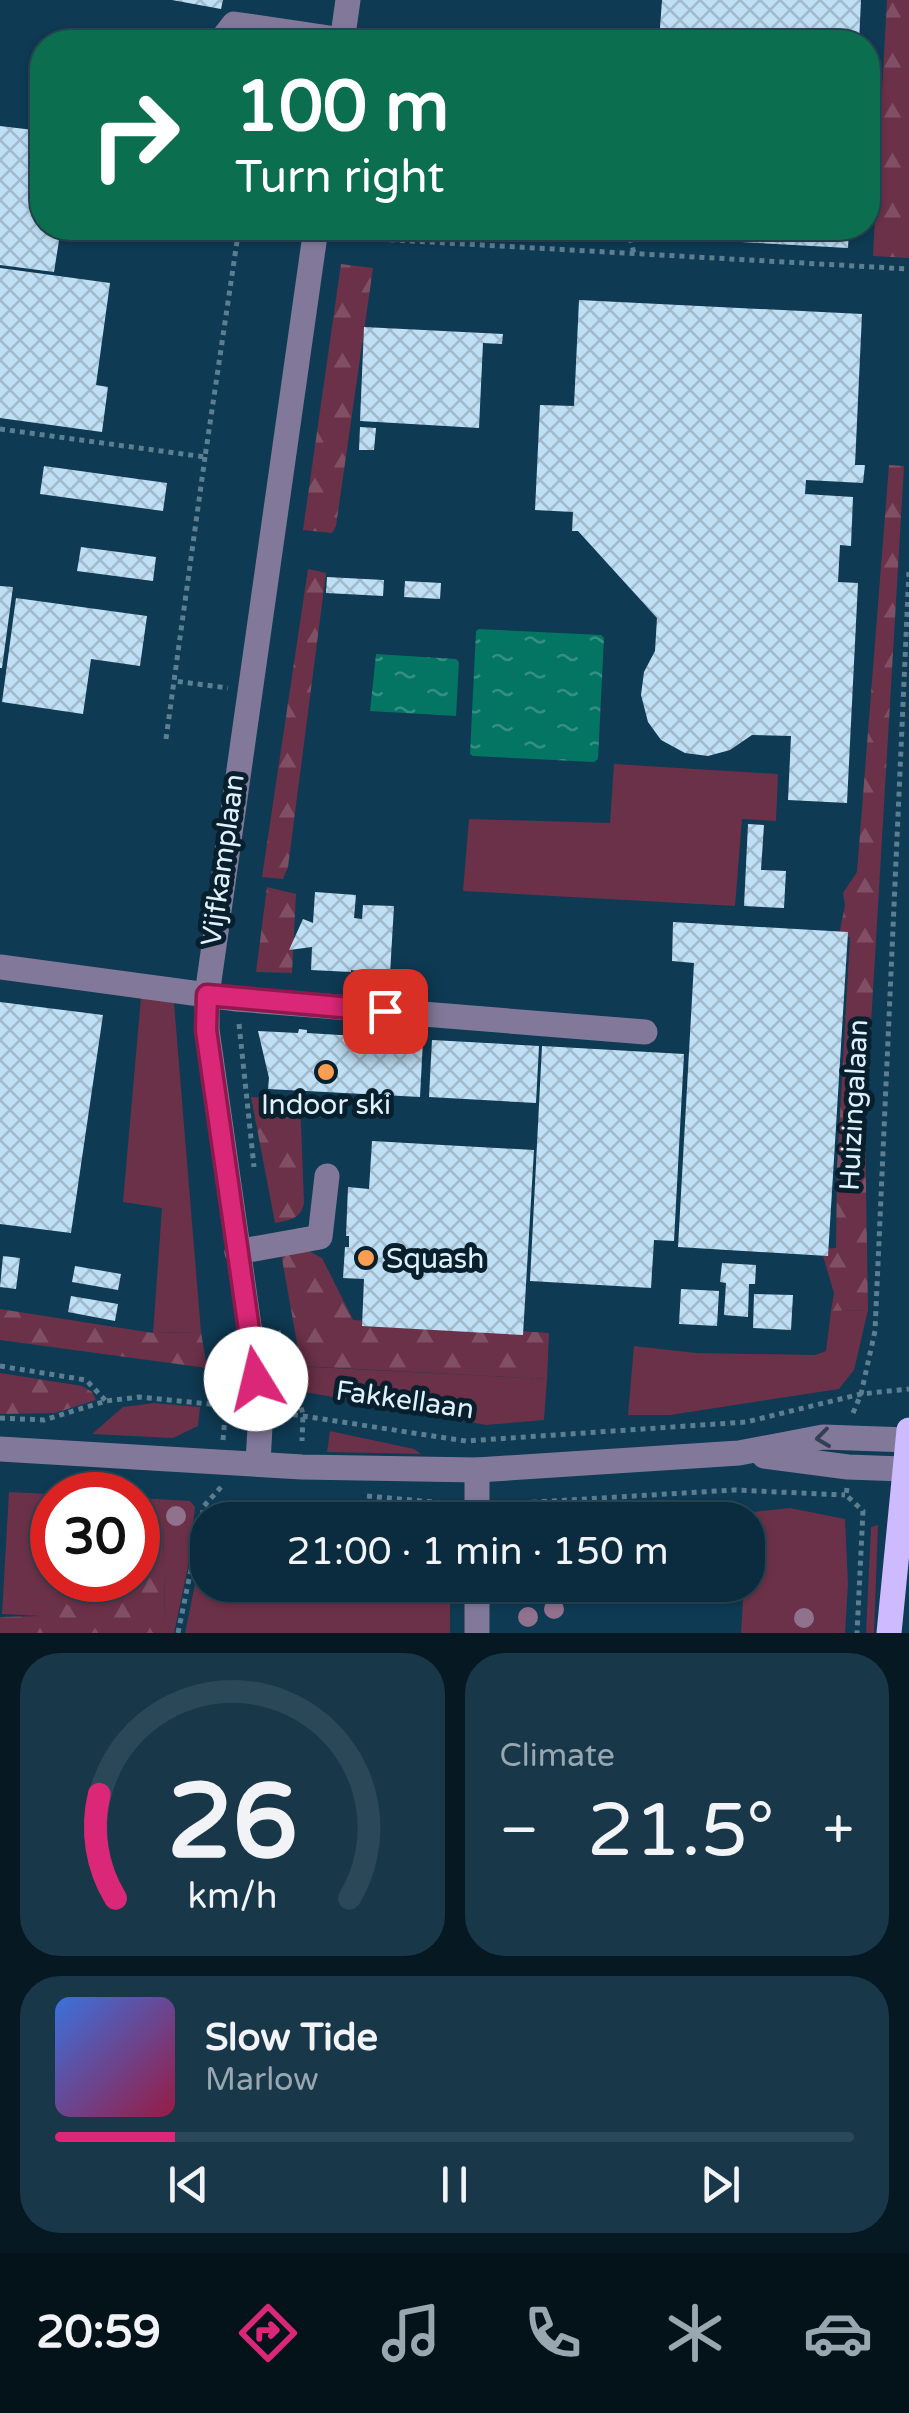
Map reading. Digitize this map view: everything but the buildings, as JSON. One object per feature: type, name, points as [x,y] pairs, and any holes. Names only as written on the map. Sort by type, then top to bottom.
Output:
[{"type":"main road","points":[[889,1633],[909,1430]]},
{"type":"street","points":[[344,30],[348,0]]},
{"type":"street","points":[[229,30],[234,24],[272,30]]},
{"type":"street","name":"Vijfkamplaan","points":[[258,1462],[261,1410],[206,1030],[207,995],[326,240]]},
{"type":"street","points":[[0,967],[236,998],[645,1032]]},
{"type":"street","points":[[237,1252],[320,1237],[327,1176]]},
{"type":"street","points":[[0,1449],[302,1466],[477,1470],[739,1453],[824,1437],[909,1440]]},
{"type":"street","points":[[739,1453],[907,1472]]},
{"type":"street","points":[[477,1470],[477,1502]]},
{"type":"street","points":[[477,1602],[477,1633]]},
{"type":"path","points":[[166,739],[237,240]]},
{"type":"path","points":[[439,240],[909,270]]},
{"type":"path","points":[[631,240],[634,254]]},
{"type":"path","points":[[0,428],[206,457]]},
{"type":"path","name":"Huizingalaan","points":[[850,1436],[875,1331],[909,570]]},
{"type":"path","points":[[174,682],[228,688]]},
{"type":"path","points":[[236,998],[255,1170]]},
{"type":"path","points":[[276,1320],[303,1414],[302,1466]]},
{"type":"path","points":[[0,1366],[86,1380],[106,1401]]},
{"type":"path","name":"Fakkellaan","points":[[0,1418],[44,1420],[106,1401],[139,1397],[303,1414],[466,1441],[746,1422],[862,1394],[909,1390]]},
{"type":"path","points":[[848,1467],[846,1495],[863,1511],[857,1633]]},
{"type":"path","points":[[178,1633],[204,1506],[223,1485]]},
{"type":"green space","points":[[887,0],[909,0],[909,258],[873,256],[874,240],[880,240],[880,128]]},
{"type":"green space","points":[[341,264],[373,268],[332,533],[303,530]]},
{"type":"green space","points":[[889,465],[904,466],[865,1126],[868,1310],[831,1311],[834,1293],[821,1249],[836,1248],[850,937],[839,935],[845,905],[843,893],[857,872]]},
{"type":"green space","points":[[308,569],[326,573],[288,867],[283,879],[262,877]]},
{"type":"green space","points":[[614,764],[778,774],[776,821],[742,819],[735,906],[463,891],[469,819],[610,823]]},
{"type":"green space","points":[[267,887],[296,894],[292,973],[256,972]]},
{"type":"green space","points":[[141,997],[174,1003],[201,1332],[153,1333],[162,1208],[123,1202]]},
{"type":"green space","points":[[251,1097],[300,1100],[304,1203],[290,1220],[275,1223]]},
{"type":"green space","points":[[309,1251],[322,1258],[353,1320],[549,1333],[547,1379],[301,1366],[281,1253]]},
{"type":"green space","points":[[0,1309],[153,1333],[201,1332],[207,1368],[0,1340]]},
{"type":"green space","points":[[868,1310],[854,1370],[839,1389],[670,1415],[628,1415],[634,1346],[696,1353],[815,1355],[826,1351],[831,1311]]},
{"type":"green space","points":[[273,1365],[547,1379],[544,1420],[486,1425],[278,1387]]},
{"type":"green space","points":[[0,1373],[82,1386],[96,1400],[55,1413],[0,1414]]},
{"type":"green space","points":[[154,1403],[200,1407],[198,1426],[173,1438],[92,1434],[123,1407]]},
{"type":"green space","points":[[330,1431],[414,1449],[421,1454],[327,1452]]},
{"type":"green space","points":[[9,1492],[30,1493],[30,1602],[122,1602],[100,1630],[42,1616],[2,1614]]},
{"type":"green space","points":[[160,1499],[191,1502],[188,1567],[174,1633],[168,1633],[170,1627],[165,1623]]},
{"type":"green space","points":[[790,1508],[845,1519],[845,1633],[741,1633],[743,1602],[765,1602],[765,1511]]},
{"type":"green space","points":[[160,1517],[163,1517],[168,1633],[0,1633],[0,1617],[41,1616],[64,1602],[100,1629],[101,1612],[122,1602],[160,1602]]},
{"type":"green space","points":[[878,1525],[874,1633],[866,1633],[871,1527]]},
{"type":"green space","points":[[191,1602],[450,1602],[450,1633],[185,1633]]},
{"type":"water","points":[[479,629],[604,638],[598,759],[594,762],[470,754]]},
{"type":"water","points":[[376,654],[456,659],[456,716],[370,711]]},
{"type":"place","name":"Indoor ski","points":[[326,1072]]},
{"type":"place","name":"Squash","points":[[366,1258]]},
{"type":"route","points":[[256,1379],[206,1030],[207,995],[385,1011]]}]
